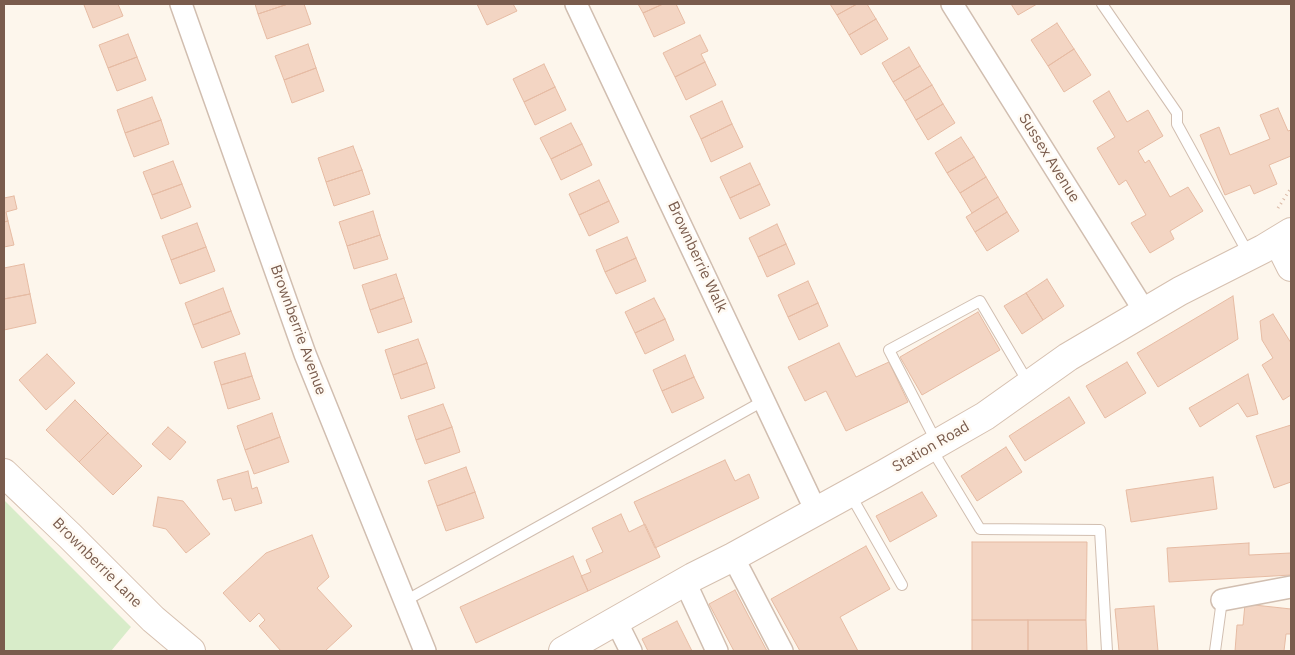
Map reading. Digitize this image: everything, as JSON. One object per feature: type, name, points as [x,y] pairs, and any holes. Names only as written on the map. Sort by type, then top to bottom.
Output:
[{"type":"street","name":"Brownberrie Avenue","points":[[181,4],[305,354],[426,651]]},
{"type":"street","name":"Brownberrie Walk","points":[[576,4],[816,511]]},
{"type":"street","name":"Sussex Avenue","points":[[952,4],[1145,312]]},
{"type":"street","name":"Station Road","points":[[563,651],[685,582],[850,493],[985,416],[1068,357],[1180,291],[1285,236]]},
{"type":"street","points":[[1285,236],[1291,267]]},
{"type":"street","name":"Brownberrie Lane","points":[[4,474],[70,536],[153,619],[191,651]]},
{"type":"street","points":[[734,557],[782,651]]},
{"type":"street","points":[[685,582],[717,651]]},
{"type":"street","points":[[1222,600],[1291,587]]},
{"type":"street","points":[[616,621],[631,651]]},
{"type":"lane","points":[[1102,4],[1177,113],[1177,124],[1250,256]]},
{"type":"lane","points":[[1030,385],[980,301],[890,350],[934,445],[980,529],[1100,530],[1107,651]]},
{"type":"lane","points":[[405,601],[765,400]]},
{"type":"lane","points":[[850,493],[902,584]]},
{"type":"lane","points":[[1215,651],[1222,600]]},
{"type":"green space","points":[[4,500],[131,627],[111,651],[4,651]]},
{"type":"building","points":[[118,4],[123,16],[93,28],[84,5]]},
{"type":"building","points":[[255,4],[288,4],[258,14]]},
{"type":"building","points":[[288,4],[304,4],[311,24],[267,39],[258,14]]},
{"type":"building","points":[[477,4],[513,4],[517,11],[487,25]]},
{"type":"building","points":[[638,4],[663,4],[643,13]]},
{"type":"building","points":[[663,4],[676,4],[685,23],[654,37],[643,13]]},
{"type":"building","points":[[830,4],[857,4],[837,15]]},
{"type":"building","points":[[857,4],[867,4],[876,19],[849,35],[837,15]]},
{"type":"building","points":[[1011,4],[1037,4],[1018,15]]},
{"type":"building","points":[[876,19],[888,39],[861,55],[849,35]]},
{"type":"building","points":[[1057,23],[1074,49],[1048,66],[1031,40]]},
{"type":"building","points":[[128,34],[137,57],[108,68],[99,45]]},
{"type":"building","points":[[700,35],[708,51],[701,54],[705,62],[675,77],[663,53]]},
{"type":"building","points":[[308,44],[316,68],[284,80],[275,56]]},
{"type":"building","points":[[909,47],[920,66],[893,82],[882,63]]},
{"type":"building","points":[[1074,49],[1091,75],[1064,92],[1048,66]]},
{"type":"building","points":[[137,57],[146,80],[117,91],[108,68]]},
{"type":"building","points":[[705,62],[716,85],[686,100],[675,77]]},
{"type":"building","points":[[544,64],[555,87],[524,102],[513,79]]},
{"type":"building","points":[[920,66],[932,85],[905,101],[893,82]]},
{"type":"building","points":[[316,68],[324,91],[292,103],[284,80]]},
{"type":"building","points":[[932,85],[943,104],[916,120],[905,101]]},
{"type":"building","points":[[555,87],[566,110],[535,125],[524,102]]},
{"type":"building","points":[[1109,91],[1127,122],[1148,110],[1163,136],[1138,151],[1145,163],[1149,160],[1170,197],[1188,187],[1203,211],[1170,231],[1174,239],[1150,253],[1131,223],[1146,215],[1126,180],[1119,185],[1097,148],[1115,137],[1093,101]]},
{"type":"building","points":[[152,97],[161,120],[125,133],[117,110]]},
{"type":"building","points":[[722,101],[732,124],[701,139],[690,116]]},
{"type":"building","points":[[943,104],[955,123],[928,140],[916,120]]},
{"type":"building","points":[[1278,108],[1288,131],[1291,130],[1291,156],[1269,165],[1277,184],[1254,194],[1250,185],[1225,195],[1200,135],[1219,127],[1230,155],[1270,139],[1260,115]]},
{"type":"building","points":[[161,120],[169,144],[134,157],[125,133]]},
{"type":"building","points":[[571,123],[582,144],[551,159],[540,138]]},
{"type":"building","points":[[732,124],[743,147],[711,162],[701,139]]},
{"type":"building","points":[[961,137],[974,157],[947,173],[935,153]]},
{"type":"building","points":[[582,144],[592,165],[561,180],[551,159]]},
{"type":"building","points":[[353,146],[362,170],[326,182],[318,158]]},
{"type":"building","points":[[974,157],[986,177],[960,193],[947,173]]},
{"type":"building","points":[[173,161],[182,184],[152,195],[143,172]]},
{"type":"building","points":[[750,163],[760,184],[730,198],[720,177]]},
{"type":"building","points":[[362,170],[370,194],[334,206],[326,182]]},
{"type":"building","points":[[986,177],[998,197],[972,213],[960,193]]},
{"type":"building","points":[[599,180],[609,201],[579,215],[569,194]]},
{"type":"building","points":[[182,184],[191,207],[161,219],[152,195]]},
{"type":"building","points":[[760,184],[770,205],[740,219],[730,198]]},
{"type":"building","points":[[14,196],[17,209],[6,212],[8,221],[4,222],[4,198]]},
{"type":"building","points":[[998,197],[1007,212],[975,232],[966,217]]},
{"type":"building","points":[[609,201],[619,222],[589,236],[579,215]]},
{"type":"building","points":[[373,211],[380,235],[347,246],[339,222]]},
{"type":"building","points":[[1007,212],[1019,231],[987,251],[975,232]]},
{"type":"building","points":[[8,221],[14,245],[4,247],[4,222]]},
{"type":"building","points":[[197,223],[206,247],[171,260],[162,236]]},
{"type":"building","points":[[777,224],[786,244],[758,257],[749,238]]},
{"type":"building","points":[[380,235],[388,259],[354,269],[347,246]]},
{"type":"building","points":[[627,237],[636,258],[605,272],[596,250]]},
{"type":"building","points":[[786,244],[795,264],[767,277],[758,257]]},
{"type":"building","points":[[206,247],[215,271],[180,284],[171,260]]},
{"type":"building","points":[[636,258],[646,281],[616,294],[605,272]]},
{"type":"building","points":[[24,264],[30,294],[4,299],[4,268]]},
{"type":"building","points":[[396,274],[404,298],[370,310],[362,285]]},
{"type":"building","points":[[1047,279],[1064,306],[1043,320],[1026,293]]},
{"type":"building","points":[[808,281],[818,303],[788,317],[778,295]]},
{"type":"building","points":[[223,288],[231,311],[193,325],[185,303]]},
{"type":"building","points":[[1026,293],[1043,320],[1022,334],[1004,306]]},
{"type":"building","points":[[30,294],[36,323],[4,330],[4,299]]},
{"type":"building","points":[[1233,296],[1238,339],[1158,387],[1137,353]]},
{"type":"building","points":[[404,298],[412,322],[378,333],[370,310]]},
{"type":"building","points":[[654,298],[665,319],[635,333],[625,312]]},
{"type":"building","points":[[818,303],[828,326],[799,340],[788,317]]},
{"type":"building","points":[[231,311],[240,334],[202,348],[193,325]]},
{"type":"building","points":[[978,312],[1000,350],[922,395],[900,357]]},
{"type":"building","points":[[1273,314],[1291,343],[1291,395],[1283,400],[1262,365],[1273,358],[1262,340],[1260,321]]},
{"type":"building","points":[[665,319],[674,340],[645,354],[635,333]]},
{"type":"building","points":[[418,339],[427,363],[393,375],[385,350]]},
{"type":"building","points":[[839,343],[856,377],[889,362],[908,402],[846,431],[826,391],[805,401],[788,367]]},
{"type":"building","points":[[245,353],[252,376],[221,385],[214,362]]},
{"type":"building","points":[[47,354],[75,383],[46,410],[19,380]]},
{"type":"building","points":[[685,355],[694,377],[662,391],[653,370]]},
{"type":"building","points":[[1127,362],[1146,393],[1105,418],[1086,386]]},
{"type":"building","points":[[427,363],[435,388],[401,399],[393,375]]},
{"type":"building","points":[[1248,374],[1258,414],[1247,417],[1238,403],[1200,427],[1189,408]]},
{"type":"building","points":[[252,376],[260,399],[228,409],[221,385]]},
{"type":"building","points":[[694,377],[704,398],[672,413],[662,391]]},
{"type":"building","points":[[1069,397],[1085,423],[1025,461],[1009,436]]},
{"type":"building","points":[[75,400],[108,433],[79,462],[46,430]]},
{"type":"building","points":[[443,404],[452,427],[416,440],[408,416]]},
{"type":"building","points":[[272,413],[280,437],[245,450],[237,426]]},
{"type":"building","points":[[1291,425],[1291,482],[1274,488],[1256,436]]},
{"type":"building","points":[[168,427],[186,442],[170,460],[152,444]]},
{"type":"building","points":[[452,427],[460,452],[425,464],[416,440]]},
{"type":"building","points":[[108,433],[142,466],[113,495],[79,462]]},
{"type":"building","points":[[280,437],[289,462],[254,474],[245,450]]},
{"type":"building","points":[[1006,447],[1022,472],[977,501],[961,476]]},
{"type":"building","points":[[725,460],[735,481],[749,474],[759,498],[655,548],[634,502]]},
{"type":"building","points":[[466,467],[475,492],[437,506],[428,481]]},
{"type":"building","points":[[248,471],[252,489],[257,487],[262,503],[235,511],[231,498],[223,500],[217,480]]},
{"type":"building","points":[[1213,477],[1217,509],[1131,522],[1126,490]]},
{"type":"building","points":[[475,492],[484,518],[446,531],[437,506]]},
{"type":"building","points":[[922,492],[937,516],[890,542],[876,516]]},
{"type":"building","points":[[158,497],[183,501],[210,534],[186,553],[166,529],[153,526]]},
{"type":"building","points":[[621,514],[629,532],[645,524],[660,557],[588,591],[581,576],[591,572],[586,560],[603,552],[592,528]]},
{"type":"building","points":[[312,535],[329,577],[317,588],[352,626],[325,651],[281,651],[259,626],[265,620],[259,613],[250,622],[223,593],[266,553]]},
{"type":"building","points":[[972,542],[1087,542],[1086,620],[972,620]]},
{"type":"building","points":[[1249,543],[1249,555],[1291,553],[1291,575],[1169,582],[1167,548]]},
{"type":"building","points":[[866,546],[890,589],[840,617],[858,651],[800,651],[771,599]]},
{"type":"building","points":[[573,556],[588,591],[476,643],[460,607]]},
{"type":"building","points":[[735,590],[767,651],[734,651],[709,604]]},
{"type":"building","points":[[1245,604],[1291,609],[1291,634],[1286,634],[1284,651],[1235,651],[1237,625],[1243,625]]},
{"type":"building","points":[[1154,606],[1158,651],[1119,651],[1115,609]]},
{"type":"building","points":[[972,620],[1028,620],[1028,651],[972,651]]},
{"type":"building","points":[[1028,620],[1086,620],[1087,651],[1028,651]]},
{"type":"building","points":[[677,621],[692,651],[648,651],[642,639]]}]
